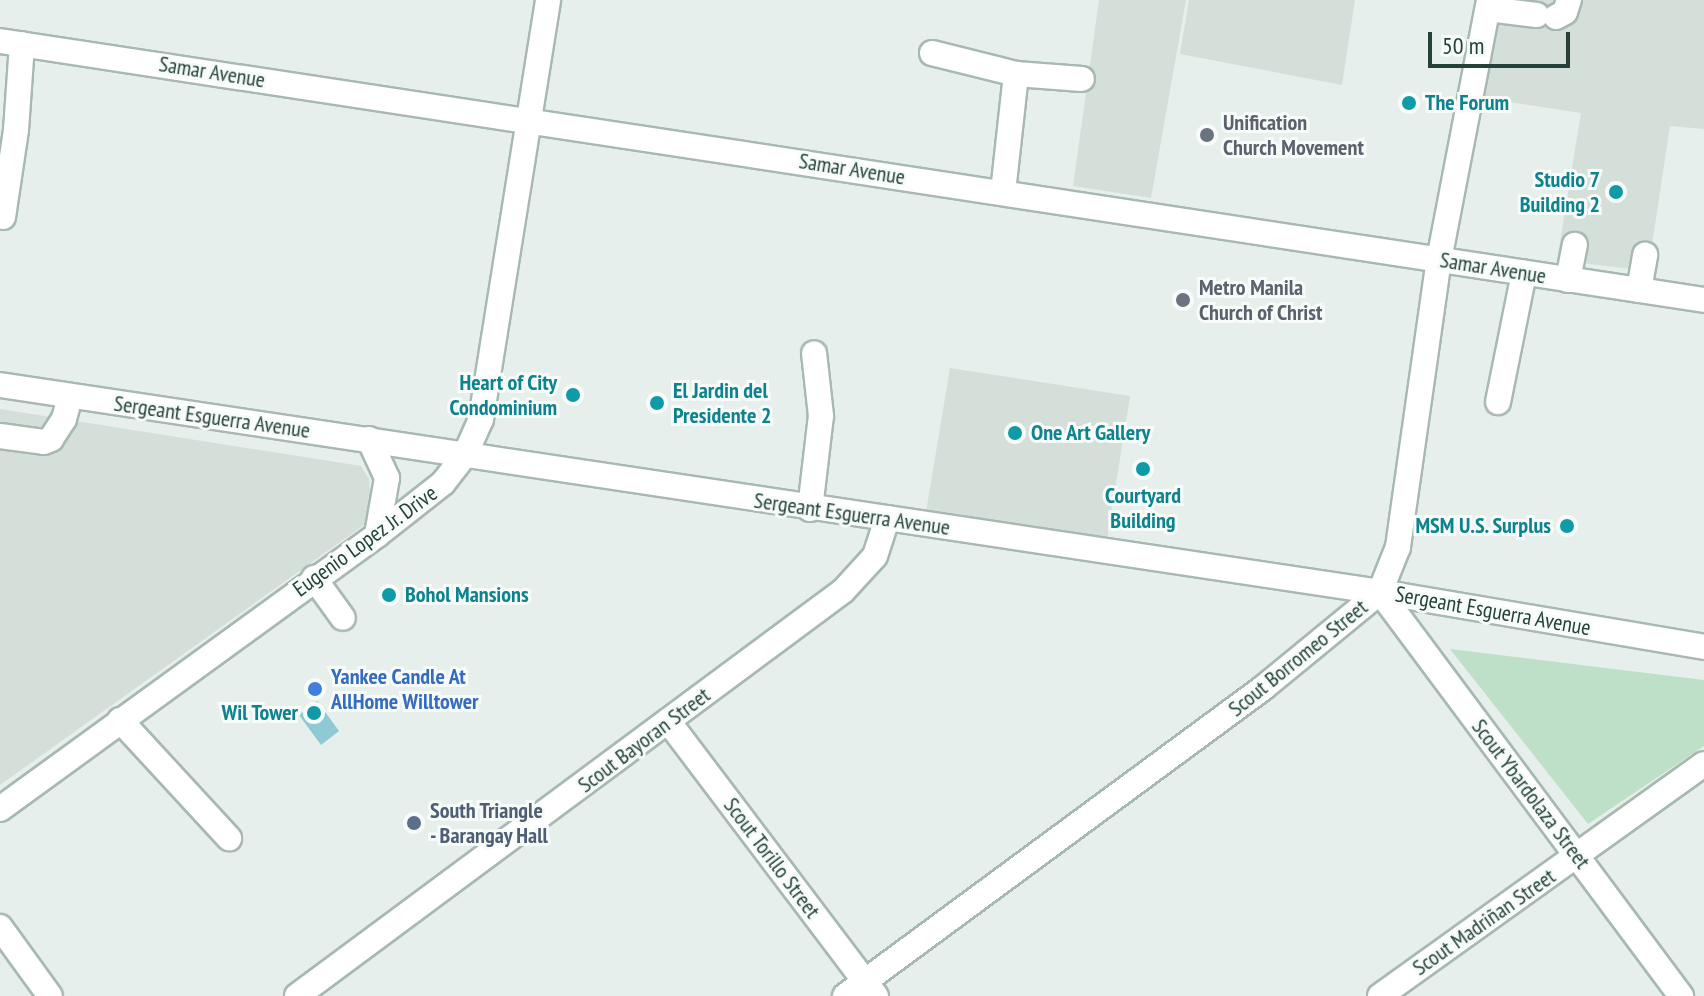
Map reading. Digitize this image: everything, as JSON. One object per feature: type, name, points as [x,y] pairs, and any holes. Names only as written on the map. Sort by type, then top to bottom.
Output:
[{"type":"street","name":"Eugenio Lopez Jr. Drive","points":[[0,809],[377,535],[443,483],[465,455],[481,419],[548,0]]},
{"type":"street","points":[[1489,5],[1554,11]]},
{"type":"street","name":"Scout Borromeo Street","points":[[845,996],[871,989],[1272,681],[1380,592],[1398,547],[1439,260],[1489,5]]},
{"type":"street","name":"Samar Avenue","points":[[11,43],[1704,300]]},
{"type":"street","points":[[3,217],[16,130],[11,43]]},
{"type":"street","points":[[932,53],[1016,74],[1082,79]]},
{"type":"street","points":[[1003,192],[1016,74]]},
{"type":"street","points":[[1568,280],[1575,245]]},
{"type":"street","points":[[1639,290],[1645,255]]},
{"type":"street","points":[[1498,402],[1524,273]]},
{"type":"street","points":[[810,509],[821,416],[814,353]]},
{"type":"street","name":"Sergeant Esguerra Avenue","points":[[0,385],[369,439],[810,509],[1380,592],[1704,647]]},
{"type":"street","points":[[0,436],[44,442],[51,439],[64,419],[70,396]]},
{"type":"street","points":[[369,439],[387,478],[377,535]]},
{"type":"street","name":"Scout Bayoran Street","points":[[297,996],[843,591],[875,556],[887,518]]},
{"type":"street","points":[[314,578],[343,618]]},
{"type":"street","name":"Scout Ybardolaza Street","points":[[1380,592],[1681,996]]},
{"type":"street","points":[[120,720],[229,838]]},
{"type":"street","name":"Scout Torillo Street","points":[[668,721],[871,989]]},
{"type":"street","name":"Scout Madriñan Street","points":[[1380,996],[1704,764]]},
{"type":"street","points":[[0,927],[50,996]]},
{"type":"shaded area","points":[[1099,0],[1186,0],[1151,198],[1073,186]]},
{"type":"shaded area","points":[[1189,0],[1355,0],[1342,85],[1180,54]]},
{"type":"shaded area","points":[[1498,0],[1704,0],[1704,129],[1670,126],[1648,271],[1557,260],[1581,113],[1483,98]]},
{"type":"shaded area","points":[[950,368],[1130,396],[1107,540],[926,512]]},
{"type":"shaded area","points":[[0,409],[361,466],[369,479],[371,502],[364,525],[0,785]]},
{"type":"green space","points":[[1450,649],[1704,680],[1704,746],[1588,824]]},
{"type":"water","points":[[317,701],[339,731],[321,745],[299,715]]},
{"type":"place","name":"The Forum","points":[[1409,103]]},
{"type":"place","name":"Unification Church Movement","points":[[1207,135]]},
{"type":"place","name":"Studio 7 Building 2","points":[[1616,192]]},
{"type":"place","name":"Metro Manila Church of Christ","points":[[1183,300]]},
{"type":"place","name":"Heart of City Condominium","points":[[573,395]]},
{"type":"place","name":"El Jardin del Presidente 2","points":[[657,403]]},
{"type":"place","name":"One Art Gallery","points":[[1015,433]]},
{"type":"place","name":"Courtyard Building","points":[[1143,469]]},
{"type":"place","name":"MSM U.S. Surplus","points":[[1567,526]]},
{"type":"place","name":"Bohol Mansions","points":[[389,595]]},
{"type":"place","name":"Yankee Candle At AllHome Willtower","points":[[315,689]]},
{"type":"place","name":"Wil Tower","points":[[314,713]]},
{"type":"place","name":"South Triangle - Barangay Hall","points":[[414,823]]}]
